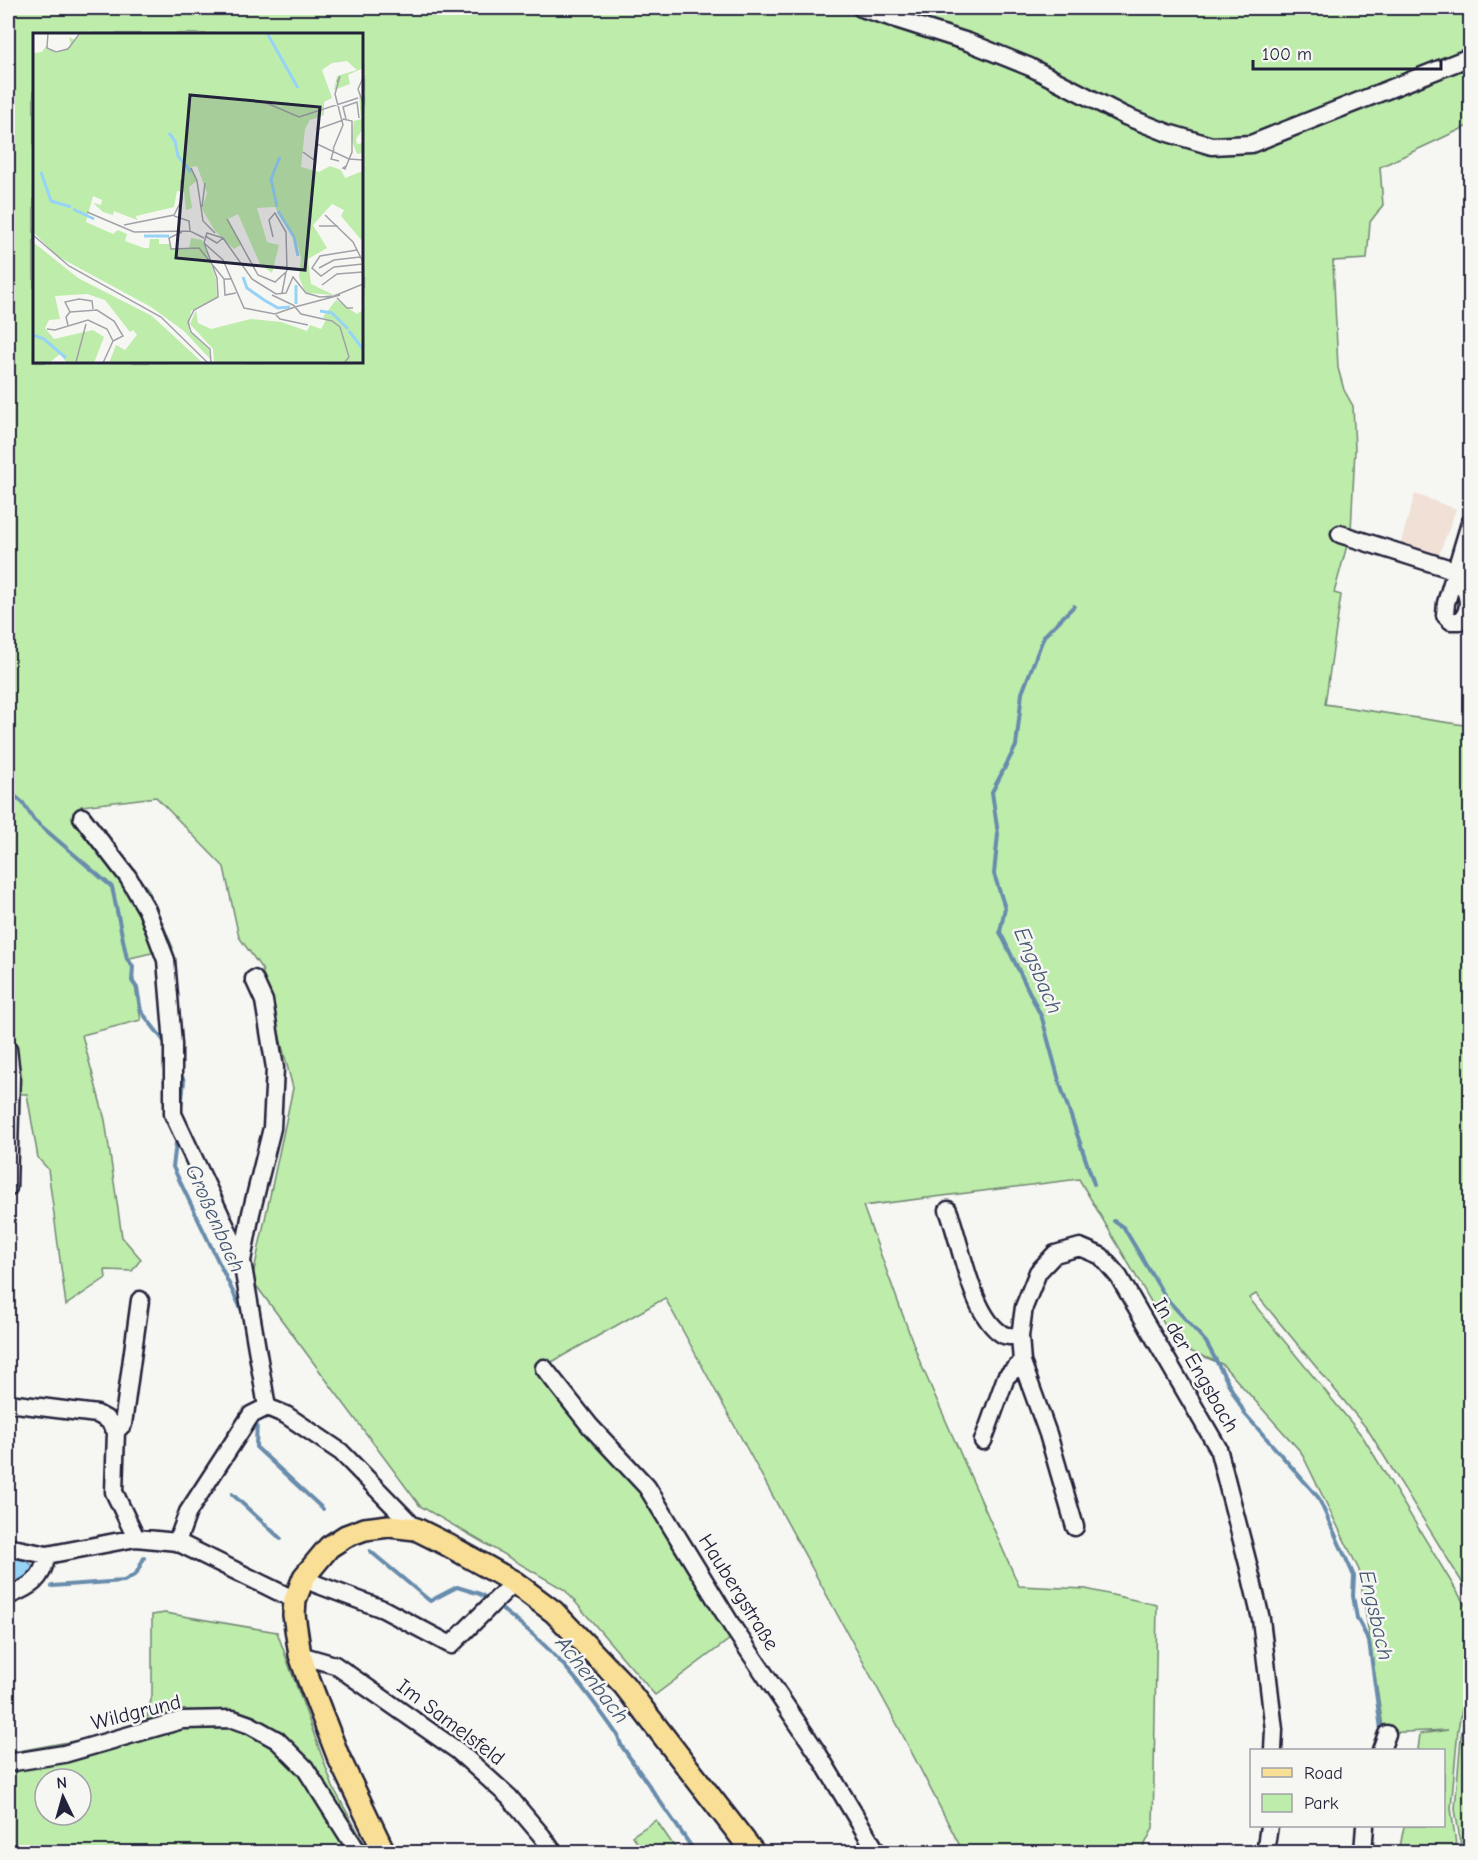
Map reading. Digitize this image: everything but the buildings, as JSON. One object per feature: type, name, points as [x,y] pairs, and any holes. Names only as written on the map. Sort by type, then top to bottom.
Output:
[{"type":"main road","points":[[384,1852],[338,1756],[300,1655],[295,1626],[295,1600],[304,1577],[329,1547],[346,1536],[365,1529],[388,1526],[416,1529],[444,1543],[514,1582],[554,1612],[624,1685],[753,1852]]},
{"type":"street","points":[[861,8],[968,42],[1030,67],[1125,116],[1212,146],[1251,144],[1470,57]]},
{"type":"street","points":[[1340,534],[1457,571],[1470,523]]},
{"type":"street","points":[[82,817],[128,877],[147,910],[166,960],[171,1023],[173,1114],[242,1261],[267,1407]]},
{"type":"street","points":[[242,1261],[272,1128],[275,1068],[264,1001],[254,979]]},
{"type":"street","points":[[8,1048],[11,1074],[8,1188]]},
{"type":"street","points":[[948,1210],[955,1226],[968,1276],[985,1318],[1003,1335],[1020,1336]]},
{"type":"street","name":"In der Engsbach","points":[[1075,1527],[1048,1434],[1022,1362],[1020,1336],[1024,1307],[1038,1272],[1055,1254],[1080,1247],[1101,1256],[1119,1277],[1218,1448],[1260,1619],[1274,1730],[1273,1749]]},
{"type":"street","points":[[116,1431],[123,1424],[140,1300]]},
{"type":"street","points":[[983,1441],[1006,1377],[1022,1362]]},
{"type":"street","name":"Haubergstraße","points":[[544,1368],[590,1426],[647,1487],[734,1629],[816,1752],[877,1852]]},
{"type":"street","points":[[8,1403],[96,1414],[108,1420],[116,1431],[114,1492],[136,1538]]},
{"type":"street","points":[[267,1407],[286,1415],[341,1452],[416,1529]]},
{"type":"street","points":[[177,1542],[188,1512],[251,1416],[267,1407]]},
{"type":"street","points":[[8,1546],[47,1555],[136,1538],[177,1542],[295,1600]]},
{"type":"street","points":[[8,1596],[30,1587],[45,1567],[47,1555]]},
{"type":"street","points":[[304,1577],[316,1584],[383,1609],[452,1645],[514,1582]]},
{"type":"street","name":"Im Samelsfeld","points":[[300,1655],[335,1665],[458,1751],[509,1797],[553,1852]]},
{"type":"street","name":"Wildgrund","points":[[8,1763],[64,1754],[182,1720],[233,1719],[250,1725],[277,1740],[305,1768],[358,1852]]},
{"type":"street","points":[[1381,1749],[1387,1734]]},
{"type":"street","points":[[1265,1852],[1269,1827]]},
{"type":"street","points":[[1363,1852],[1365,1827]]},
{"type":"shaded area","points":[[1415,494],[1456,509],[1437,560],[1399,549]]},
{"type":"green space","points":[[8,8],[1470,8],[1470,125],[1380,167],[1383,205],[1370,222],[1367,259],[1333,261],[1338,368],[1344,390],[1353,406],[1355,449],[1351,531],[1334,593],[1341,595],[1325,704],[1470,726],[1470,1595],[1368,1430],[1256,1294],[1249,1298],[1363,1437],[1470,1613],[1470,1669],[1458,1729],[1451,1808],[1457,1852],[1399,1852],[1404,1827],[1445,1827],[1445,1749],[1418,1749],[1420,1734],[1448,1730],[1384,1733],[1359,1570],[1301,1452],[1222,1364],[1177,1346],[1079,1179],[863,1206],[920,1362],[1019,1586],[1086,1589],[1157,1605],[1153,1828],[1141,1852],[980,1852],[960,1846],[898,1726],[665,1298],[550,1363],[657,1497],[734,1636],[655,1695],[565,1590],[420,1506],[252,1280],[293,1088],[262,969],[239,937],[224,867],[156,797],[81,806],[148,889],[173,948],[130,958],[141,1020],[82,1035],[105,1120],[122,1237],[141,1259],[132,1271],[105,1270],[106,1278],[66,1305],[48,1169],[38,1158],[27,1094],[8,1094]]},
{"type":"green space","points":[[165,1613],[277,1632],[333,1787],[369,1852],[8,1852],[8,1753],[145,1728],[152,1695],[152,1615]]},
{"type":"green space","points":[[1470,1692],[1470,1852],[1462,1852],[1455,1809],[1461,1736]]},
{"type":"green space","points":[[656,1820],[678,1852],[644,1852],[632,1836]]},
{"type":"water","points":[[10,1558],[26,1560],[35,1568],[28,1577],[8,1586],[8,1560]]},
{"type":"waterway","name":"Engsbach","points":[[1074,606],[1044,636],[1022,693],[1016,746],[992,792],[998,834],[994,874],[1005,908],[1000,932],[1042,1018],[1060,1084],[1094,1184]]},
{"type":"waterway","name":"Großenbach","points":[[8,790],[23,803],[34,820],[112,887],[127,959],[133,966],[132,981],[137,988],[141,1011],[167,1045]]},
{"type":"waterway","name":"Großenbach","points":[[179,1071],[184,1081],[181,1107]]},
{"type":"waterway","name":"Großenbach","points":[[177,1135],[173,1167],[244,1315]]},
{"type":"waterway","points":[[1114,1221],[1124,1228],[1166,1298],[1206,1342],[1245,1414],[1318,1497],[1354,1576],[1353,1596],[1357,1618],[1369,1641],[1380,1733]]},
{"type":"waterway","name":"Großenbach","points":[[257,1417],[256,1447],[323,1509]]},
{"type":"waterway","name":"Achenbach","points":[[232,1494],[281,1539]]},
{"type":"waterway","name":"Achenbach","points":[[370,1551],[430,1601],[457,1587],[480,1594],[489,1600]]},
{"type":"waterway","name":"Achenbach","points":[[52,1586],[124,1581],[136,1574],[144,1558]]},
{"type":"waterway","name":"Achenbach","points":[[497,1606],[549,1650],[578,1682],[618,1736],[621,1745],[695,1852]]}]
